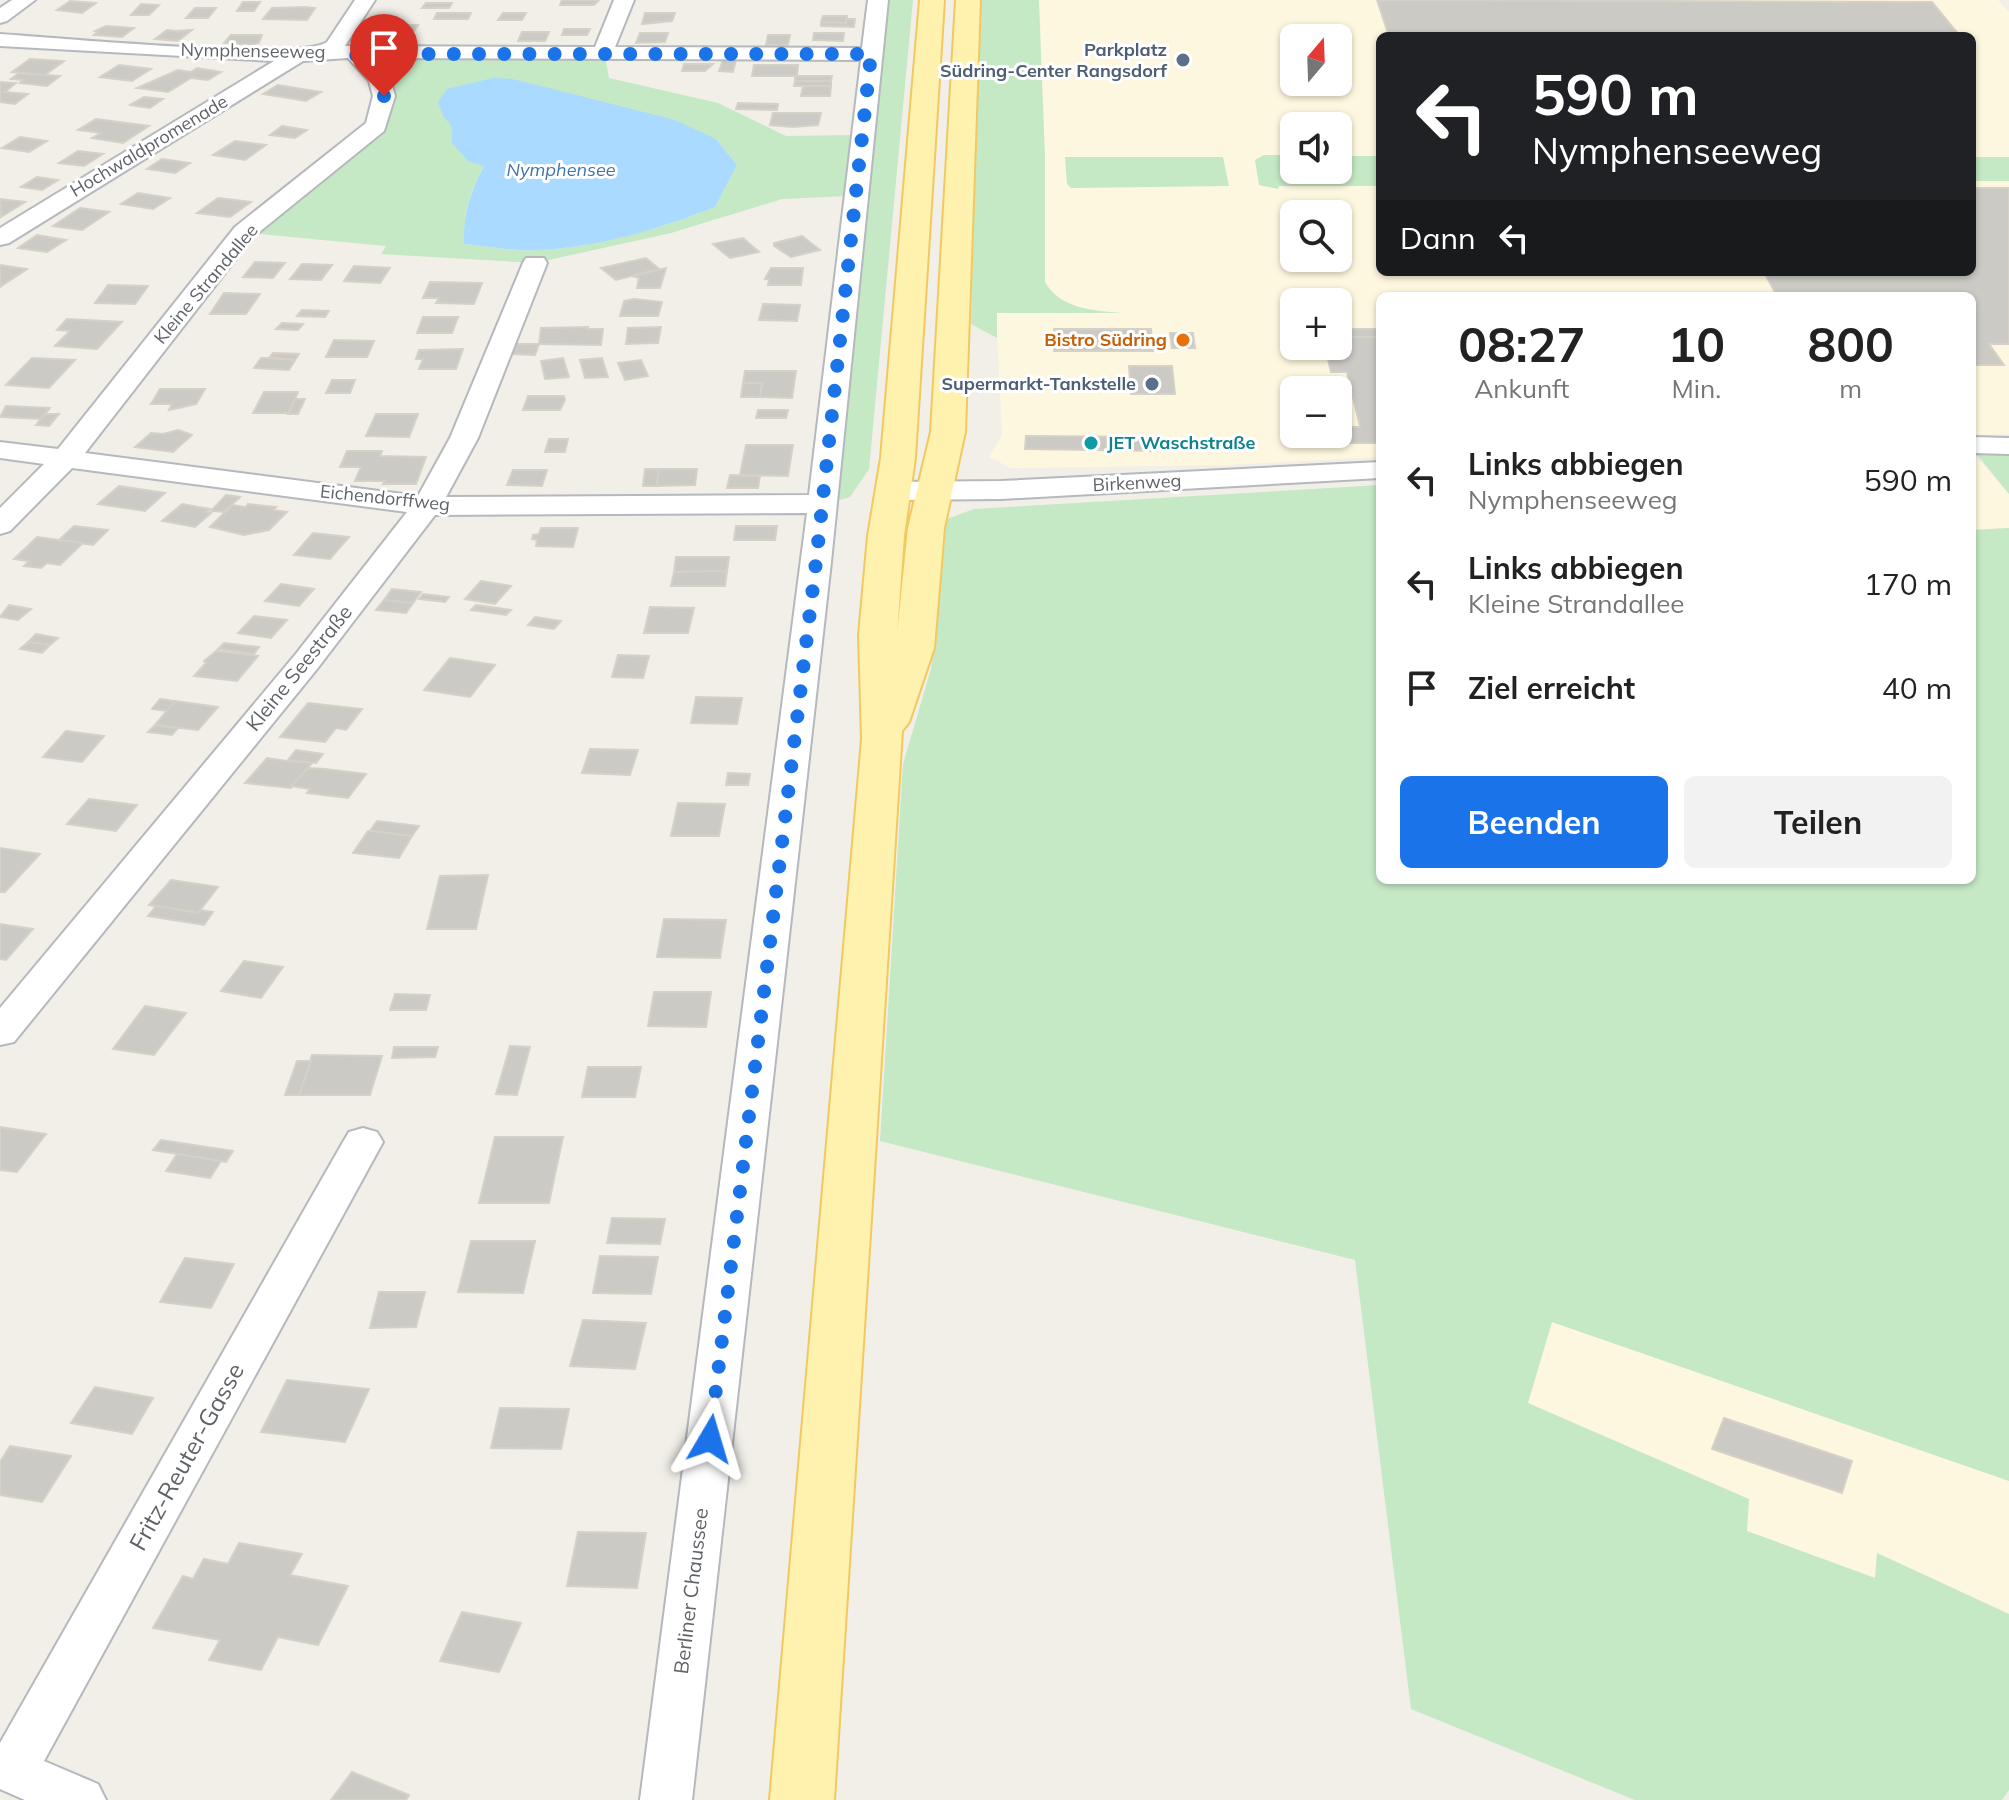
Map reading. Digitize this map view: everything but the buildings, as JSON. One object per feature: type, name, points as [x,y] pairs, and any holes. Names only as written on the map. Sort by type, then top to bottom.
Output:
[{"type":"main road","points":[[802,1800],[882,739],[878,649],[886,536],[895,491],[932,0]]},
{"type":"main road","points":[[882,739],[915,648],[926,528],[948,432],[968,0]]},
{"type":"street","points":[[0,17],[25,0]]},
{"type":"street","points":[[326,52],[334,46],[365,0]]},
{"type":"street","points":[[602,54],[624,0]]},
{"type":"street","name":"Berliner Chaussee","points":[[666,1800],[878,0]]},
{"type":"street","name":"Nymphenseeweg","points":[[0,40],[216,54],[871,54]]},
{"type":"street","name":"Kleine Strandallee","points":[[0,525],[65,459],[244,232],[376,126],[384,96],[379,79],[355,54]]},
{"type":"street","name":"Hochwaldpromenade","points":[[0,238],[298,55]]},
{"type":"street","name":"Kleine Seestraße","points":[[0,1033],[306,662],[427,506],[464,438],[535,263]]},
{"type":"street","points":[[1976,445],[2009,446]]},
{"type":"street","name":"Eichendorffweg","points":[[0,450],[427,506],[821,504]]},
{"type":"street","name":"Birkenweg","points":[[895,491],[1376,470]]},
{"type":"street","name":"Fritz-Reuter-Gasse","points":[[6,1768],[363,1142]]},
{"type":"street","points":[[6,1768],[80,1800]]},
{"type":"shaded area","points":[[1023,0],[1998,0],[2009,12],[2009,434],[1976,435],[1976,292],[1376,292],[1376,457],[1227,465],[1011,468],[989,457],[1002,435],[996,313]]},
{"type":"shaded area","points":[[1976,457],[2009,494],[2009,528],[1976,530]]},
{"type":"shaded area","points":[[1552,1322],[2009,1481],[2009,1614],[1877,1553],[1876,1578],[1747,1531],[1527,1404]]},
{"type":"green space","points":[[887,0],[913,0],[869,469],[850,497],[837,501],[836,466]]},
{"type":"green space","points":[[980,0],[1039,0],[1045,157],[1045,282],[1070,304],[1091,310],[1125,313],[997,313],[997,338],[971,324]]},
{"type":"green space","points":[[359,55],[605,57],[609,78],[718,103],[786,136],[854,135],[847,196],[782,199],[671,233],[535,263],[381,254],[386,246],[250,233],[381,127],[389,95]],"holes":[[[513,79],[716,139],[737,165],[715,207],[651,229],[585,245],[512,250],[465,244],[468,204],[484,166],[452,143],[451,125]]]},
{"type":"green space","points":[[1264,155],[1280,155],[1280,184],[1352,184],[1352,156],[1376,156],[1376,186],[1279,186],[1278,189],[1259,185],[1255,160]]},
{"type":"green space","points":[[1065,157],[1223,157],[1229,186],[1071,188],[1067,184]]},
{"type":"green space","points":[[1976,157],[2009,157],[2009,181],[1976,181]]},
{"type":"green space","points":[[1976,452],[2009,455],[2009,494],[1976,453]]},
{"type":"green space","points":[[1376,485],[1376,884],[1976,884],[1976,530],[2009,528],[2009,1481],[1552,1322],[1528,1403],[1749,1499],[1747,1531],[1875,1578],[1877,1553],[2009,1614],[2009,1790],[2002,1800],[1635,1800],[1411,1709],[1355,1260],[880,1141],[903,764],[931,669],[947,519],[974,509]]},
{"type":"water","name":"Nymphensee","points":[[493,78],[513,79],[675,120],[716,139],[737,165],[715,207],[672,223],[607,241],[562,248],[511,250],[464,244],[468,204],[484,166],[468,161],[452,143],[451,125],[443,116],[438,102],[447,89]]},
{"type":"place","name":"Parkplatz Südring-Center Rangsdorf","points":[[1183,60]]},
{"type":"place","name":"Bistro Südring","points":[[1183,340]]},
{"type":"place","name":"Supermarkt-Tankstelle","points":[[1152,384]]},
{"type":"place","name":"JET Waschstraße","points":[[1091,443]]},
{"type":"route","points":[[384,96],[379,79],[355,54],[871,54],[816,562],[710,1439]]}]
